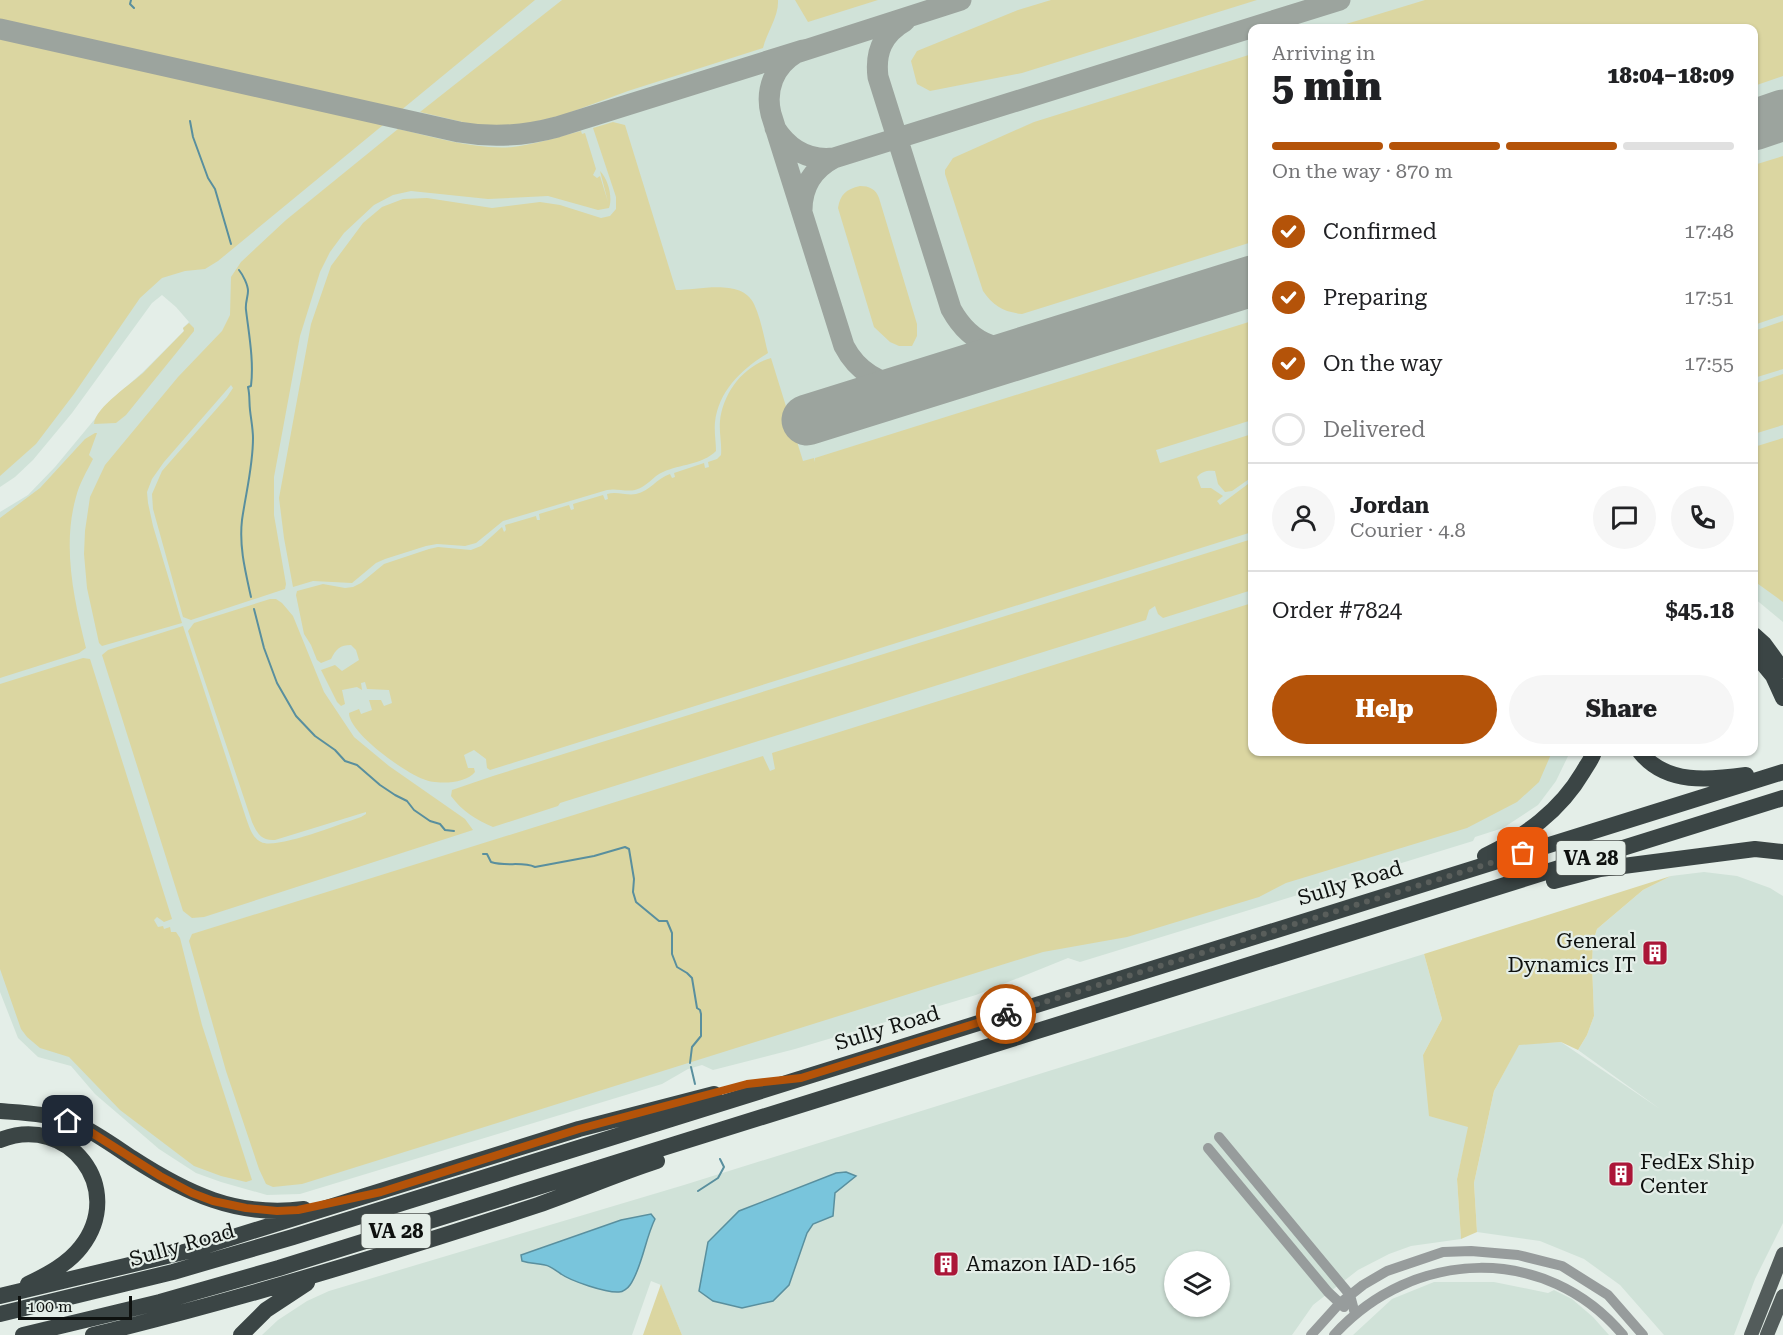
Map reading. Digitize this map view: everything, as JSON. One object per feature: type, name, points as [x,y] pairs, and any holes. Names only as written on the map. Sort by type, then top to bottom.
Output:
[{"type":"highway","points":[[1758,639],[1783,670]]},
{"type":"highway","points":[[1758,657],[1773,676],[1783,698]]},
{"type":"highway","points":[[1436,879],[1506,845],[1551,814],[1573,789],[1592,756]]},
{"type":"highway","points":[[1643,756],[1665,771],[1684,777],[1708,780],[1783,771]]},
{"type":"highway","name":"Sully Road","points":[[0,1314],[212,1261],[1783,771]]},
{"type":"highway","name":"VA 28","points":[[23,1335],[219,1286],[1783,798]]},
{"type":"highway","points":[[1399,918],[1467,908],[1600,869],[1755,849],[1783,852]]},
{"type":"highway","points":[[0,1294],[192,1250],[601,1123],[747,1084],[801,1078]]},
{"type":"highway","points":[[0,1111],[53,1117],[76,1124],[180,1187],[203,1197],[235,1206],[266,1210],[298,1210],[381,1192]]},
{"type":"highway","points":[[93,1335],[196,1309],[535,1205],[691,1150],[766,1116]]},
{"type":"highway","points":[[0,1140],[14,1135],[35,1134],[50,1137],[65,1144],[88,1168],[95,1182],[98,1198],[92,1228],[76,1253],[40,1278],[0,1294]]},
{"type":"highway","points":[[241,1335],[266,1310],[302,1286],[383,1253]]},
{"type":"main road","points":[[1751,1335],[1783,1254]]},
{"type":"main road","points":[[1767,1335],[1783,1296]]},
{"type":"street","points":[[1219,1137],[1350,1295],[1355,1314]]},
{"type":"street","points":[[1208,1148],[1339,1304],[1355,1314]]},
{"type":"street","points":[[1311,1335],[1339,1304],[1388,1271],[1443,1252],[1495,1252],[1562,1266],[1594,1284],[1615,1302],[1643,1335]]},
{"type":"street","points":[[1334,1335],[1355,1314],[1385,1293],[1425,1276],[1461,1268],[1504,1269],[1542,1278],[1575,1293],[1600,1310],[1623,1335]]},
{"type":"shaded area","points":[[0,0],[1783,0],[1783,622],[1758,601],[1758,24],[1248,24],[1248,756],[1568,756],[1556,781],[1538,805],[1503,828],[1475,837],[1473,841],[1080,962],[1068,958],[976,995],[795,1049],[713,1070],[702,1065],[688,1069],[662,1084],[300,1194],[267,1195],[221,1182],[196,1173],[159,1149],[95,1094],[71,1066],[38,1057],[18,1038],[0,992],[0,512],[28,495],[55,467],[109,402],[184,331],[183,328],[189,322],[176,307],[162,295],[152,303],[72,413],[33,460],[0,487]]},
{"type":"shaded area","points":[[0,0],[535,0],[218,261],[205,269],[185,271],[162,278],[140,298],[74,394],[36,444],[0,476]]},
{"type":"shaded area","points":[[562,0],[778,0],[778,6],[763,48],[628,91],[563,115],[517,126],[475,125],[420,112]]},
{"type":"shaded area","points":[[795,0],[878,0],[808,22]]},
{"type":"shaded area","points":[[1051,0],[1257,0],[1022,73],[930,91],[917,84],[911,61],[917,51],[1018,10]]},
{"type":"shaded area","points":[[1425,0],[1783,0],[1783,76],[1758,85],[1758,24],[1346,24]]},
{"type":"shaded area","points":[[1248,55],[1248,243],[1022,314],[1004,310],[991,301],[983,291],[945,170],[953,158],[1034,122]]},
{"type":"shaded area","points":[[613,122],[625,125],[676,290],[719,287],[740,291],[748,296],[759,316],[768,353],[741,373],[721,400],[715,422],[716,451],[698,462],[663,472],[635,490],[607,490],[503,521],[476,543],[465,546],[437,544],[385,559],[376,563],[352,583],[313,581],[293,587],[279,498],[311,324],[331,266],[363,223],[382,207],[403,199],[427,198],[492,208],[540,202],[560,205],[601,218],[610,216],[616,209],[616,197],[593,128]]},
{"type":"shaded area","points":[[398,129],[484,147],[513,147],[581,131],[582,134],[585,133],[596,169],[593,175],[597,178],[600,176],[608,202],[600,171],[607,183],[610,194],[609,208],[598,210],[548,196],[488,199],[411,191],[393,195],[374,205],[344,233],[330,252],[320,272],[300,336],[274,477],[274,515],[285,589],[191,620],[183,617],[153,509],[152,494],[162,471],[227,397],[233,388],[231,385],[164,462],[152,479],[147,492],[153,526],[182,623],[102,646],[99,643],[87,588],[84,554],[90,497],[105,465],[178,377],[222,331],[230,315],[231,277],[241,262],[286,220]]},
{"type":"shaded area","points":[[1783,156],[1783,315],[1758,324],[1758,164]]},
{"type":"shaded area","points":[[860,186],[872,189],[879,198],[917,324],[917,336],[912,346],[899,346],[890,342],[874,327],[838,208],[844,193]]},
{"type":"shaded area","points":[[1783,321],[1783,369],[1758,377],[1758,330]]},
{"type":"shaded area","points":[[1248,322],[1248,421],[1156,450],[1160,463],[1248,435],[1248,480],[1232,491],[1225,492],[1218,484],[1215,471],[1205,471],[1197,477],[1201,488],[1211,488],[1223,496],[1217,501],[1220,505],[1248,484],[1248,533],[490,770],[487,768],[486,759],[474,750],[464,755],[468,768],[474,768],[475,772],[465,779],[443,783],[414,775],[391,760],[367,741],[351,721],[349,713],[359,709],[361,714],[372,710],[369,700],[381,700],[384,706],[392,703],[389,690],[367,689],[365,682],[361,683],[362,690],[357,687],[342,690],[345,704],[341,706],[337,702],[321,670],[335,665],[342,671],[359,660],[356,650],[351,645],[341,647],[331,659],[321,663],[317,660],[304,634],[297,591],[323,584],[353,587],[384,564],[438,547],[471,550],[481,546],[502,527],[504,532],[505,525],[536,516],[537,520],[540,520],[539,514],[569,505],[571,510],[574,509],[573,504],[603,495],[605,500],[608,499],[607,494],[636,494],[670,474],[672,478],[675,477],[674,473],[704,463],[705,468],[709,467],[708,462],[721,455],[720,421],[725,400],[730,391],[743,374],[771,358],[803,461],[814,458],[815,462],[815,458]]},
{"type":"shaded area","points":[[189,323],[194,331],[126,415],[116,423],[94,424],[96,417],[107,403],[145,371]]},
{"type":"shaded area","points":[[1783,374],[1783,425],[1758,433],[1758,383]]},
{"type":"shaded area","points":[[97,433],[89,455],[93,459],[77,492],[70,535],[71,573],[86,648],[79,653],[0,678],[0,518],[40,488],[85,439]]},
{"type":"shaded area","points":[[1783,438],[1783,602],[1758,584],[1758,446]]},
{"type":"shaded area","points":[[1248,540],[1248,591],[1163,618],[1158,614],[1155,606],[1149,610],[1146,620],[560,803],[558,806],[493,827],[470,814],[451,796],[452,790]]},
{"type":"shaded area","points":[[276,599],[282,603],[293,616],[324,692],[354,737],[389,766],[465,819],[473,830],[204,917],[192,918],[183,911],[102,655],[108,650],[183,626],[246,818],[255,838],[261,842],[280,842],[325,830],[361,817],[366,812],[275,840],[260,836],[252,822],[188,631],[194,623]]},
{"type":"shaded area","points":[[1248,604],[1248,756],[1550,756],[1539,782],[1517,802],[1467,828],[1286,883],[1259,897],[1127,937],[1043,952],[302,1184],[273,1187],[266,1184],[226,1071],[189,941],[192,934],[763,756],[770,771],[775,769],[772,753]]},
{"type":"shaded area","points":[[83,658],[90,659],[172,919],[164,922],[157,917],[154,920],[158,927],[163,926],[164,929],[170,927],[171,932],[176,932],[180,938],[202,1025],[252,1180],[246,1182],[194,1166],[120,1110],[69,1057],[40,1048],[27,1037],[21,1029],[0,969],[0,684]]},
{"type":"shaded area","points":[[1704,872],[1737,876],[1770,888],[1783,896],[1783,1223],[1755,1279],[1734,1335],[1664,1335],[1620,1285],[1584,1259],[1540,1241],[1477,1232],[1474,1183],[1494,1091],[1519,1044],[1561,1042],[1660,1109],[1578,1050],[1594,1016],[1593,942],[1597,929],[1643,890],[1671,876]]},
{"type":"shaded area","points":[[1671,876],[1643,890],[1597,929],[1593,942],[1592,964],[1594,1016],[1578,1050],[1561,1042],[1519,1045],[1494,1091],[1474,1183],[1477,1232],[1461,1239],[1457,1179],[1468,1127],[1429,1116],[1423,1055],[1442,1019],[1424,954]]},
{"type":"shaded area","points":[[1424,954],[1442,1019],[1423,1055],[1469,1127],[1457,1179],[1461,1239],[1411,1246],[1358,1270],[1313,1305],[1292,1335],[682,1335],[661,1285],[651,1281],[632,1335],[262,1335],[278,1320],[307,1301],[329,1291],[684,1185]]},
{"type":"shaded area","points":[[1434,1282],[1494,1282],[1548,1293],[1554,1290],[1572,1299],[1609,1335],[1353,1335],[1392,1299]]},
{"type":"shaded area","points":[[661,1284],[682,1335],[643,1335]]},
{"type":"water","points":[[846,1172],[856,1176],[835,1193],[833,1216],[813,1224],[807,1233],[789,1285],[773,1301],[742,1308],[713,1301],[699,1291],[708,1242],[739,1211],[836,1173]]},
{"type":"water","points":[[651,1214],[655,1219],[638,1270],[627,1289],[622,1291],[606,1291],[589,1286],[566,1277],[551,1267],[522,1261],[521,1255],[621,1220]]},
{"type":"waterway","points":[[131,0],[130,4],[134,8]]},
{"type":"waterway","points":[[190,121],[193,137],[208,178],[215,189],[231,244]]},
{"type":"waterway","points":[[239,270],[248,289],[246,307],[252,367],[251,386],[248,387],[253,448],[241,530],[243,558],[251,597]]},
{"type":"waterway","points":[[254,609],[264,648],[277,683],[296,716],[315,736],[335,750],[345,761],[357,765],[380,785],[407,801],[414,810],[430,821],[440,824],[445,830],[454,831]]},
{"type":"waterway","points":[[483,854],[487,854],[491,862],[525,864],[535,867],[594,856],[625,847],[629,849],[636,902],[659,921],[667,921],[672,933],[672,954],[677,967],[692,978],[697,1008],[701,1014],[701,1036],[692,1047],[690,1063]]},
{"type":"waterway","points":[[691,1067],[695,1084]]},
{"type":"waterway","points":[[698,1191],[718,1178],[724,1167],[720,1159]]},
{"type":"taxiway","points":[[910,388],[889,384],[871,376],[856,364],[844,346],[771,114],[770,88],[782,65],[796,53],[961,0]]},
{"type":"taxiway","points":[[1263,24],[1340,0]]},
{"type":"taxiway","points":[[905,21],[891,32],[882,45],[879,52],[878,77],[951,309],[969,333],[990,345],[1016,349],[1045,346]]},
{"type":"taxiway","points":[[0,29],[459,132],[496,135],[520,134],[557,127],[803,50]]},
{"type":"taxiway","points":[[775,128],[793,148],[800,152],[816,158],[834,158],[1248,29]]},
{"type":"taxiway","points":[[802,210],[804,193],[810,179],[820,167],[834,158]]},
{"type":"runway","points":[[1758,124],[1783,115]]},
{"type":"runway","points":[[807,420],[1248,282]]},
{"type":"way so far","points":[[1006,1014],[1523,853]]},
{"type":"place","name":"General Dynamics IT","points":[[1655,953]]},
{"type":"place","name":"FedEx Ship Center","points":[[1621,1174]]},
{"type":"place","name":"Amazon IAD-165","points":[[946,1264]]},
{"type":"route","points":[[68,1121],[89,1131],[160,1176],[192,1193],[213,1201],[246,1208],[277,1211],[298,1210],[381,1192],[579,1129],[747,1084],[801,1078],[1006,1014]]}]
